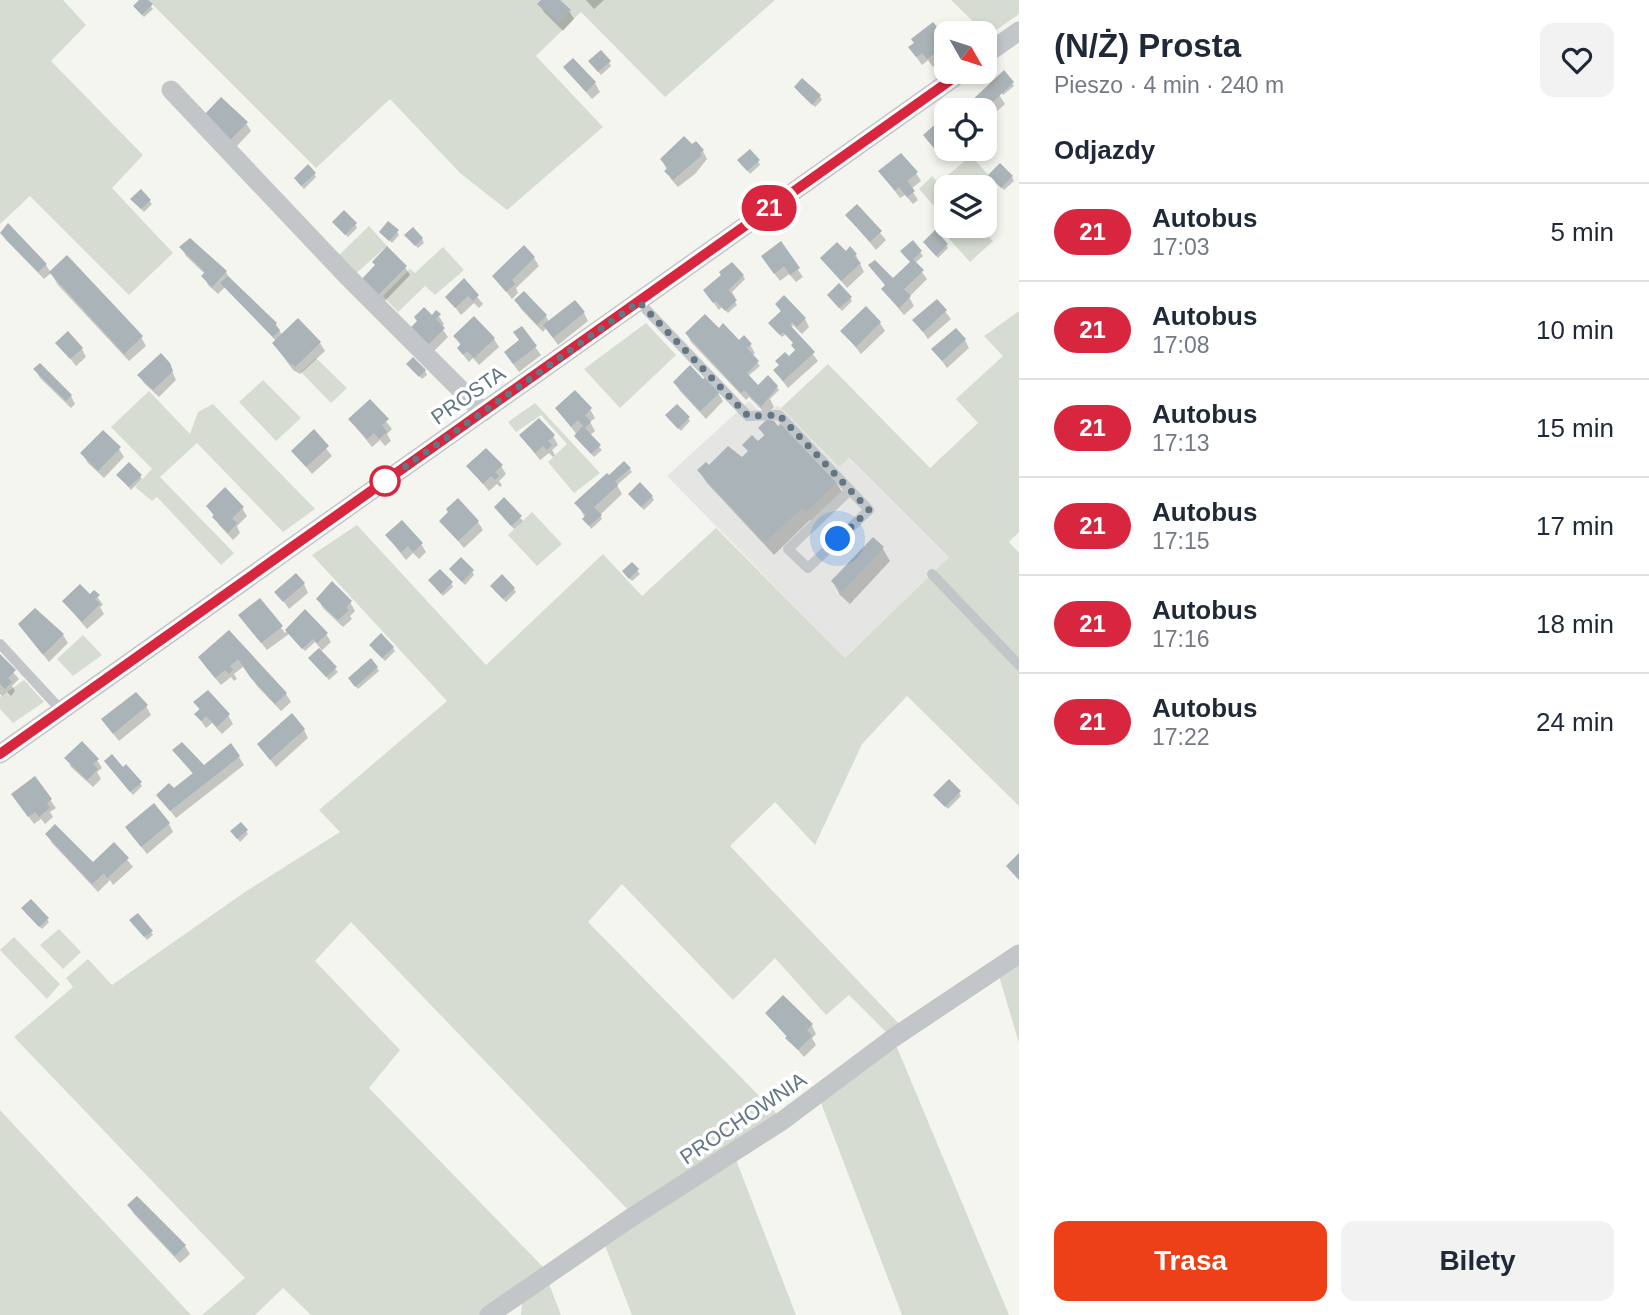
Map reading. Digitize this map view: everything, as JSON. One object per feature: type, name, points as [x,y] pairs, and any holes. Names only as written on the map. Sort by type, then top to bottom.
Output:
[{"type":"street","points":[[998,46],[1019,31]]},
{"type":"street","name":"PROSTA","points":[[0,754],[945,84]]},
{"type":"street","points":[[171,90],[346,275],[483,412]]},
{"type":"street","name":"PROCHOWNIA","points":[[489,1315],[510,1309],[629,1219],[782,1121],[893,1038],[1019,954]]},
{"type":"lane","points":[[639,302],[748,416],[779,415],[869,510],[808,568],[788,550],[850,490]]},
{"type":"lane","points":[[932,574],[1019,665]]},
{"type":"lane","points":[[0,644],[61,710]]},
{"type":"shaded area","points":[[0,0],[63,0],[86,25],[51,61],[143,155],[112,188],[173,253],[129,295],[30,196],[0,224]]},
{"type":"shaded area","points":[[148,0],[775,0],[665,97],[581,12],[536,56],[603,127],[507,210],[460,173],[390,99],[316,168]]},
{"type":"shaded area","points":[[951,0],[1019,0],[1019,14],[998,29],[998,21],[973,21]]},
{"type":"shaded area","points":[[965,161],[976,161],[989,175],[948,175]]},
{"type":"shaded area","points":[[932,176],[934,178],[934,206],[919,189]]},
{"type":"shaded area","points":[[369,226],[387,246],[354,275],[337,257]]},
{"type":"shaded area","points":[[948,238],[990,238],[993,241],[970,262]]},
{"type":"shaded area","points":[[443,247],[464,270],[435,295],[425,286],[398,312],[383,296],[410,269],[415,273]]},
{"type":"shaded area","points":[[1019,311],[1019,532],[1009,542],[1019,553],[1019,806],[907,696],[862,744],[815,845],[775,802],[730,846],[903,1028],[890,1036],[849,995],[826,1015],[775,958],[733,1000],[622,884],[588,922],[779,1116],[631,1213],[351,922],[315,961],[400,1050],[369,1088],[547,1271],[481,1315],[311,1315],[283,1288],[255,1315],[202,1315],[245,1278],[14,1037],[73,987],[66,978],[88,959],[112,985],[245,892],[340,832],[319,810],[447,701],[312,555],[357,525],[486,665],[603,554],[642,596],[716,528],[845,658],[949,557],[849,458],[839,467],[781,408],[828,364],[930,468],[978,423],[956,399],[1003,356],[984,336]]},
{"type":"shaded area","points":[[646,323],[676,355],[620,408],[584,369]]},
{"type":"shaded area","points":[[316,358],[347,388],[331,403],[301,372]]},
{"type":"shaded area","points":[[263,380],[301,418],[276,441],[239,402]]},
{"type":"shaded area","points":[[149,391],[190,434],[198,412],[213,404],[315,509],[283,532],[197,443],[160,477],[234,553],[221,565],[157,497],[152,501],[135,487],[152,469],[111,427]]},
{"type":"shaded area","points":[[749,401],[765,417],[778,405],[839,467],[848,458],[949,557],[845,658],[667,476]]},
{"type":"shaded area","points":[[535,403],[600,473],[574,493],[548,462],[567,444],[541,415],[516,432],[508,422]]},
{"type":"shaded area","points":[[532,512],[562,544],[537,566],[508,535]]},
{"type":"shaded area","points":[[83,635],[102,655],[73,676],[57,659]]},
{"type":"shaded area","points":[[24,680],[44,702],[13,723],[0,709],[0,697]]},
{"type":"shaded area","points":[[59,929],[81,952],[63,969],[40,945]]},
{"type":"shaded area","points":[[14,937],[60,984],[47,999],[0,950]]},
{"type":"shaded area","points":[[1019,954],[1019,1043],[997,969]]},
{"type":"shaded area","points":[[893,1038],[1009,1315],[902,1315],[818,1095]]},
{"type":"shaded area","points":[[0,1110],[191,1315],[0,1315]]},
{"type":"shaded area","points":[[733,1152],[796,1315],[632,1315],[604,1243]]},
{"type":"shaded area","points":[[549,1284],[561,1315],[521,1315],[522,1303]]},
{"type":"building","points":[[139,0],[148,0],[153,4],[142,15],[133,6]]},
{"type":"building","points":[[541,0],[560,0],[571,10],[558,23],[537,4]]},
{"type":"building","points":[[934,23],[934,54],[927,59],[922,53],[916,57],[908,47],[914,43],[911,39]]},
{"type":"building","points":[[601,50],[611,61],[598,72],[588,61]]},
{"type":"building","points":[[573,58],[596,82],[586,92],[563,67]]},
{"type":"building","points":[[1004,70],[1014,82],[997,98],[974,98],[989,84],[998,84],[998,76]]},
{"type":"building","points":[[802,78],[821,95],[812,105],[794,87]]},
{"type":"building","points":[[221,97],[248,122],[230,140],[204,115]]},
{"type":"building","points":[[934,125],[934,148],[923,135]]},
{"type":"building","points":[[684,136],[692,144],[696,141],[704,150],[700,153],[702,155],[673,180],[664,171],[668,168],[660,159]]},
{"type":"building","points":[[750,149],[760,160],[747,171],[737,160]]},
{"type":"building","points":[[901,153],[918,172],[907,181],[915,191],[907,197],[899,187],[895,191],[878,171]]},
{"type":"building","points":[[1000,163],[1013,176],[1001,188],[997,184],[997,175],[988,175]]},
{"type":"building","points":[[308,164],[316,173],[301,186],[294,178]]},
{"type":"building","points":[[141,189],[151,200],[141,209],[130,199]]},
{"type":"building","points":[[857,204],[882,231],[870,242],[845,215]]},
{"type":"building","points":[[344,210],[357,223],[345,235],[332,222]]},
{"type":"building","points":[[388,221],[399,230],[389,241],[379,232]]},
{"type":"building","points":[[8,223],[47,264],[38,272],[0,233]]},
{"type":"building","points":[[413,227],[423,238],[415,246],[404,235]]},
{"type":"building","points":[[934,231],[934,238],[942,238],[948,244],[936,256],[923,242]]},
{"type":"building","points":[[190,238],[227,271],[212,287],[201,276],[205,272],[179,247]]},
{"type":"building","points":[[913,240],[922,251],[913,259],[924,270],[904,289],[911,296],[899,308],[881,289],[885,285],[868,265],[875,260],[893,278],[910,262],[900,251]]},
{"type":"building","points":[[781,241],[800,268],[790,275],[784,266],[774,274],[761,256]]},
{"type":"building","points":[[837,242],[846,251],[850,246],[861,263],[841,281],[820,258]]},
{"type":"building","points":[[524,245],[535,257],[512,280],[515,284],[506,292],[492,276]]},
{"type":"building","points":[[387,246],[407,266],[376,297],[360,281],[375,265],[372,262]]},
{"type":"building","points":[[67,255],[143,336],[124,354],[49,272]]},
{"type":"building","points":[[732,262],[744,275],[728,290],[737,300],[725,311],[716,301],[713,303],[703,290]]},
{"type":"building","points":[[228,276],[277,323],[275,325],[280,330],[273,337],[220,283]]},
{"type":"building","points":[[464,278],[479,295],[473,301],[468,296],[455,308],[445,297]]},
{"type":"building","points":[[839,283],[852,297],[839,308],[827,295]]},
{"type":"building","points":[[524,291],[547,315],[537,325],[514,300]]},
{"type":"building","points":[[784,295],[806,318],[797,327],[792,322],[790,325],[815,352],[783,381],[773,370],[779,365],[775,361],[785,352],[789,356],[795,350],[791,345],[793,343],[783,332],[780,335],[768,323],[781,311],[775,304]]},
{"type":"building","points":[[937,299],[947,310],[923,332],[912,320]]},
{"type":"building","points":[[575,300],[585,312],[553,338],[543,325]]},
{"type":"building","points":[[866,306],[881,322],[856,347],[840,331]]},
{"type":"building","points":[[424,307],[432,315],[436,310],[441,314],[436,319],[445,328],[428,345],[411,327],[417,321],[414,317]]},
{"type":"building","points":[[705,314],[719,328],[723,323],[739,340],[744,335],[752,344],[747,348],[759,361],[747,373],[758,385],[768,375],[778,386],[761,407],[744,390],[741,393],[685,333]]},
{"type":"building","points":[[474,316],[495,338],[474,358],[467,351],[463,355],[457,348],[461,344],[453,336]]},
{"type":"building","points":[[298,318],[321,342],[295,367],[272,343]]},
{"type":"building","points":[[522,326],[537,346],[513,364],[504,352],[519,340],[513,332]]},
{"type":"building","points":[[956,328],[966,339],[942,361],[931,349]]},
{"type":"building","points":[[68,331],[83,348],[70,359],[55,343]]},
{"type":"building","points":[[161,353],[173,371],[153,390],[137,375]]},
{"type":"building","points":[[413,357],[426,370],[419,377],[406,364]]},
{"type":"building","points":[[40,363],[72,395],[66,401],[33,369]]},
{"type":"building","points":[[690,365],[720,392],[700,411],[673,382]]},
{"type":"building","points":[[575,390],[592,408],[585,415],[591,422],[585,428],[578,420],[571,427],[555,408]]},
{"type":"building","points":[[370,399],[389,419],[382,425],[387,432],[379,439],[374,433],[367,439],[348,419]]},
{"type":"building","points":[[677,404],[690,417],[678,429],[665,415]]},
{"type":"building","points":[[539,418],[555,435],[548,441],[552,445],[547,450],[543,446],[535,453],[519,435]]},
{"type":"building","points":[[767,419],[778,426],[781,423],[838,481],[806,512],[802,508],[765,543],[697,470],[706,462],[709,465],[728,446],[742,457],[748,451],[742,445],[752,435],[758,441],[765,435],[758,428]]},
{"type":"building","points":[[583,426],[601,445],[591,454],[574,436]]},
{"type":"building","points":[[314,429],[329,446],[306,467],[291,451]]},
{"type":"building","points":[[103,430],[121,447],[98,471],[80,453]]},
{"type":"building","points":[[486,448],[503,465],[495,472],[499,476],[495,480],[491,476],[483,484],[466,466]]},
{"type":"building","points":[[624,461],[631,468],[615,481],[618,485],[594,507],[602,515],[589,526],[582,519],[586,515],[574,503]]},
{"type":"building","points":[[129,462],[142,475],[129,487],[116,475]]},
{"type":"building","points":[[640,482],[653,496],[641,507],[628,494]]},
{"type":"building","points":[[225,487],[244,507],[232,518],[237,523],[228,533],[212,517],[214,515],[206,506]]},
{"type":"building","points":[[504,497],[522,516],[511,526],[494,507]]},
{"type":"building","points":[[458,498],[479,521],[458,541],[439,521],[448,512],[446,509]]},
{"type":"building","points":[[402,520],[423,543],[413,552],[408,546],[401,552],[385,535]]},
{"type":"building","points":[[873,537],[884,547],[842,592],[831,581]]},
{"type":"building","points":[[461,557],[474,570],[462,582],[449,569]]},
{"type":"building","points":[[632,562],[639,569],[629,579],[622,571]]},
{"type":"building","points":[[440,569],[453,582],[441,594],[428,580]]},
{"type":"building","points":[[296,573],[305,583],[283,602],[274,592]]},
{"type":"building","points":[[502,574],[515,588],[503,599],[490,586]]},
{"type":"building","points":[[332,581],[352,601],[346,607],[349,610],[338,620],[316,599]]},
{"type":"building","points":[[80,584],[90,594],[94,590],[100,595],[95,599],[100,604],[82,622],[62,601]]},
{"type":"building","points":[[260,598],[283,626],[261,643],[238,615]]},
{"type":"building","points":[[35,608],[64,634],[43,655],[18,624]]},
{"type":"building","points":[[305,609],[328,633],[317,643],[313,639],[302,649],[285,630]]},
{"type":"building","points":[[229,630],[287,693],[275,704],[250,677],[238,659],[230,666],[233,670],[229,674],[225,670],[215,678],[198,657]]},
{"type":"building","points":[[381,633],[394,647],[382,658],[369,645]]},
{"type":"building","points":[[319,648],[337,667],[326,677],[308,658]]},
{"type":"building","points":[[0,654],[16,670],[8,678],[12,682],[5,689],[0,684]]},
{"type":"building","points":[[371,658],[378,667],[355,687],[348,678]]},
{"type":"building","points":[[208,690],[230,714],[217,727],[206,716],[201,721],[194,714],[200,709],[193,702]]},
{"type":"building","points":[[136,692],[148,705],[113,734],[101,719]]},
{"type":"building","points":[[292,713],[305,729],[270,760],[257,744]]},
{"type":"building","points":[[82,741],[99,759],[93,764],[98,769],[87,780],[64,758]]},
{"type":"building","points":[[182,742],[204,765],[231,743],[240,756],[170,811],[156,795],[169,783],[174,788],[193,773],[172,750]]},
{"type":"building","points":[[112,754],[123,767],[126,764],[142,782],[130,792],[104,761]]},
{"type":"building","points":[[35,776],[52,799],[47,803],[50,808],[39,817],[35,812],[28,817],[11,794]]},
{"type":"building","points":[[949,779],[961,791],[945,807],[933,795]]},
{"type":"building","points":[[154,803],[170,823],[141,847],[125,827]]},
{"type":"building","points":[[241,822],[248,830],[237,839],[230,831]]},
{"type":"building","points":[[55,824],[93,862],[114,842],[129,858],[107,878],[104,873],[92,884],[45,834]]},
{"type":"building","points":[[1019,853],[1019,880],[1006,866]]},
{"type":"building","points":[[31,899],[49,918],[39,927],[21,908]]},
{"type":"building","points":[[138,913],[153,931],[144,937],[129,920]]},
{"type":"building","points":[[783,995],[813,1024],[807,1030],[812,1036],[798,1050],[765,1013]]},
{"type":"building","points":[[137,1196],[186,1245],[175,1256],[127,1205]]},
{"type":"bus line","name":"21","points":[[0,754],[945,84]]},
{"type":"route","points":[[385,481],[639,302],[748,416],[779,415],[869,510],[838,539]]}]
